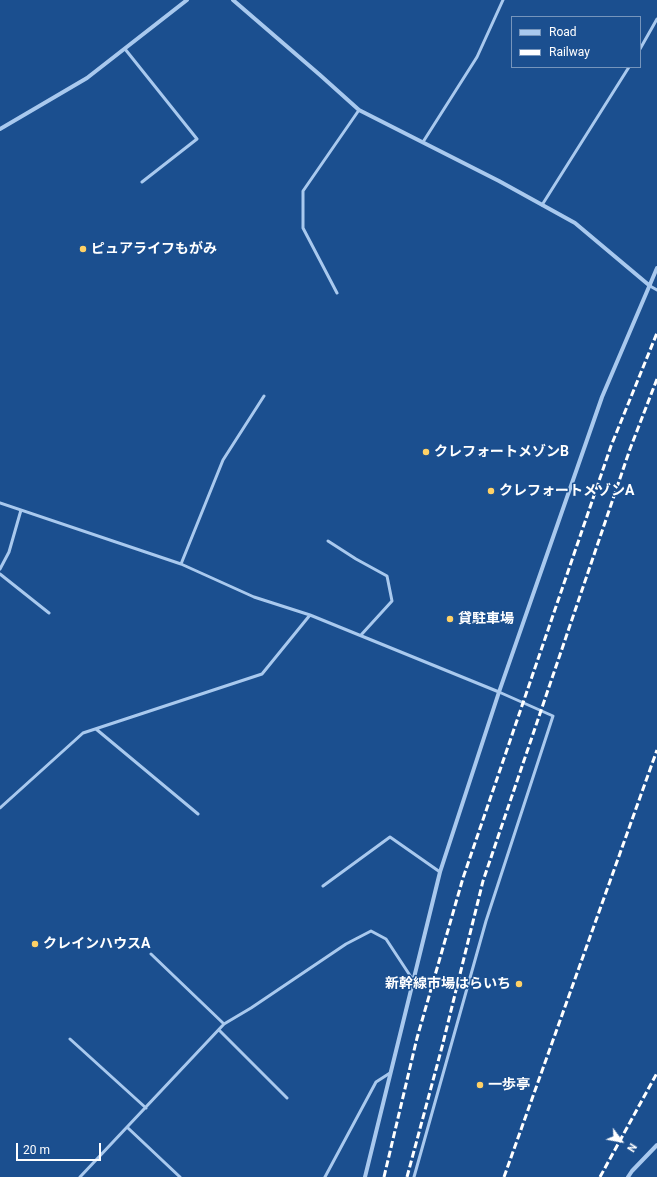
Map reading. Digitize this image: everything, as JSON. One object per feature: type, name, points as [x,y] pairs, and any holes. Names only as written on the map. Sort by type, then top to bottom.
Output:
[{"type":"street","points":[[0,129],[87,78],[187,0]]},
{"type":"street","points":[[233,0],[359,110],[499,181],[575,223],[650,286]]},
{"type":"street","points":[[364,1177],[440,872],[499,692],[602,398],[657,268]]},
{"type":"street","points":[[628,1177],[632,1170],[657,1145]]},
{"type":"lane","points":[[423,142],[478,57],[504,0]]},
{"type":"lane","points":[[641,47],[657,19]]},
{"type":"lane","points":[[125,49],[197,139],[142,182]]},
{"type":"lane","points":[[542,205],[628,68]]},
{"type":"lane","points":[[337,293],[303,228],[303,191],[359,110]]},
{"type":"lane","points":[[650,286],[657,290]]},
{"type":"lane","points":[[181,564],[223,460],[264,396]]},
{"type":"lane","points":[[0,503],[181,564],[254,597],[310,614],[499,692],[553,716],[486,920],[414,1177]]},
{"type":"lane","points":[[0,569],[9,552],[21,510]]},
{"type":"lane","points":[[328,541],[387,576],[392,600],[361,635]]},
{"type":"lane","points":[[0,574],[49,613]]},
{"type":"lane","points":[[0,808],[83,733],[262,674],[310,614]]},
{"type":"lane","points":[[96,728],[198,814]]},
{"type":"lane","points":[[323,886],[390,837],[440,872]]},
{"type":"lane","points":[[80,1177],[128,1128],[224,1024],[251,1008],[346,944],[371,932],[386,940],[413,980]]},
{"type":"lane","points":[[151,954],[224,1024]]},
{"type":"lane","points":[[219,1030],[288,1098]]},
{"type":"lane","points":[[70,1039],[146,1108]]},
{"type":"lane","points":[[325,1177],[376,1082],[390,1073]]},
{"type":"lane","points":[[128,1128],[180,1177]]},
{"type":"railway","points":[[384,1177],[417,1038],[463,878],[611,446],[657,333]]},
{"type":"railway","points":[[407,1177],[442,1047],[483,881],[630,449],[657,379]]},
{"type":"railway","points":[[504,1177],[657,750]]},
{"type":"railway","points":[[600,1177],[657,1073]]},
{"type":"place","name":"ピュアライフもがみ","points":[[83,249]]},
{"type":"place","name":"クレフォートメゾンB","points":[[426,452]]},
{"type":"place","name":"クレフォートメゾンA","points":[[491,491]]},
{"type":"place","name":"貸駐車場","points":[[450,619]]},
{"type":"place","name":"クレインハウスA","points":[[35,944]]},
{"type":"place","name":"新幹線市場はらいち","points":[[519,984]]},
{"type":"place","name":"一歩亭","points":[[480,1085]]}]
